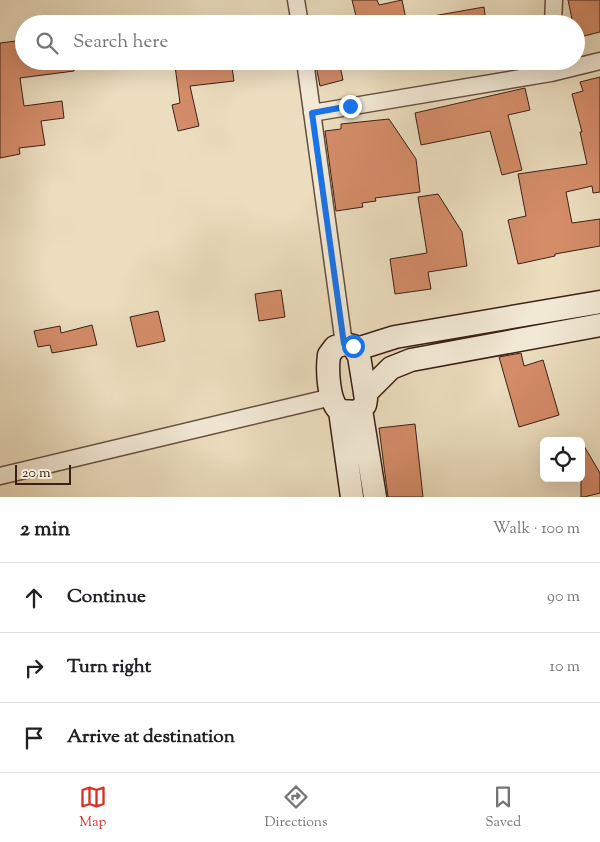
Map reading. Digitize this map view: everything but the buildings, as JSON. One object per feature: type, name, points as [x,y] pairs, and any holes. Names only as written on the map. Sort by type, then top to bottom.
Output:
[{"type":"main road","points":[[375,497],[350,403],[329,355],[335,347],[351,347],[600,302]]},
{"type":"main road","points":[[350,403],[391,368],[411,360],[600,325]]},
{"type":"main road","points":[[351,347],[352,497]]},
{"type":"street","points":[[296,0],[298,15]]},
{"type":"street","points":[[553,15],[554,0]]},
{"type":"street","points":[[585,63],[600,61]]},
{"type":"street","points":[[306,70],[351,347]]},
{"type":"street","points":[[312,113],[535,70]]},
{"type":"street","points":[[0,476],[350,403]]},
{"type":"route","points":[[350,106],[312,113],[344,344],[353,346]]}]
